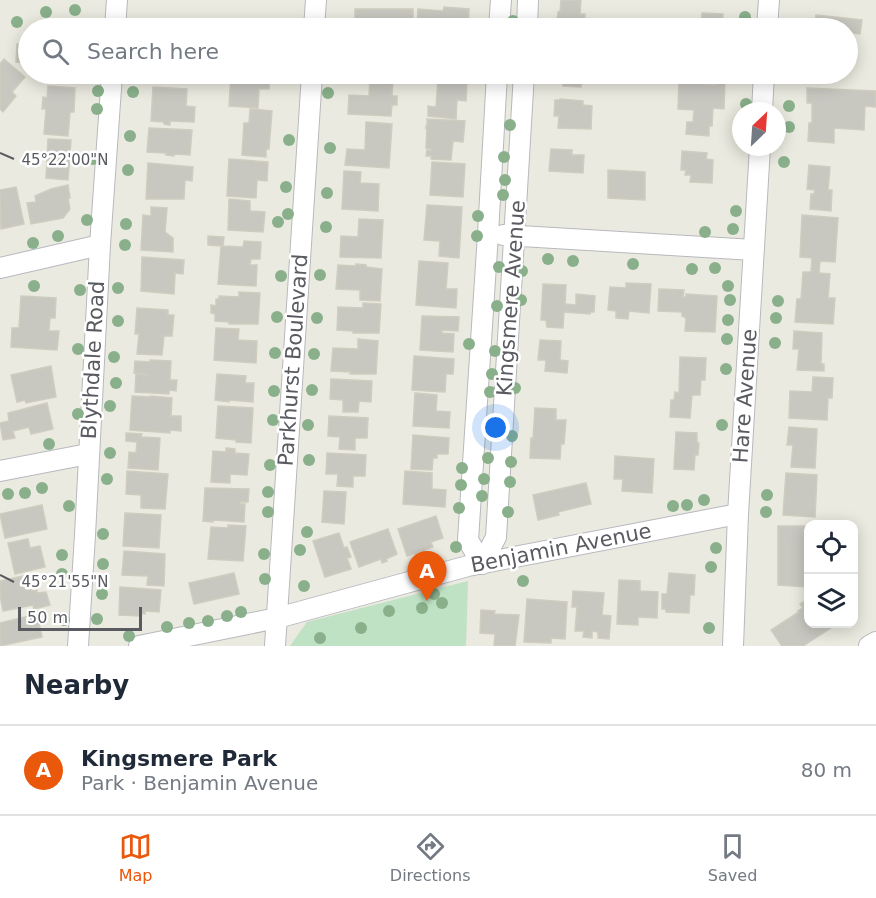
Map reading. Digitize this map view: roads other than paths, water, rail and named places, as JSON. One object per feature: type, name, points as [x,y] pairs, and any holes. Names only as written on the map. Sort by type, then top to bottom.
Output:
[{"type":"street","points":[[116,18],[117,0]]},
{"type":"street","points":[[315,18],[316,0]]},
{"type":"street","points":[[500,18],[501,0]]},
{"type":"street","points":[[527,18],[528,0]]},
{"type":"street","points":[[768,18],[769,0]]},
{"type":"street","name":"Blythdale Road","points":[[78,646],[111,84]]},
{"type":"street","name":"Parkhurst Boulevard","points":[[275,646],[311,84]]},
{"type":"street","name":"Kingsmere Avenue","points":[[482,564],[468,540],[496,84]]},
{"type":"street","name":"Kingsmere Avenue","points":[[482,564],[496,537],[523,84]]},
{"type":"street","points":[[762,102],[763,84]]},
{"type":"street","name":"Hare Avenue","points":[[733,646],[738,514],[759,156]]},
{"type":"street","points":[[488,234],[754,250]]},
{"type":"street","points":[[0,268],[100,245]]},
{"type":"street","points":[[0,471],[88,454]]},
{"type":"street","name":"Benjamin Avenue","points":[[139,646],[277,618],[468,566],[738,514]]},
{"type":"street","points":[[870,646],[876,642]]},
{"type":"place","name":"Kingsmere Park","points":[[427,601]]}]
